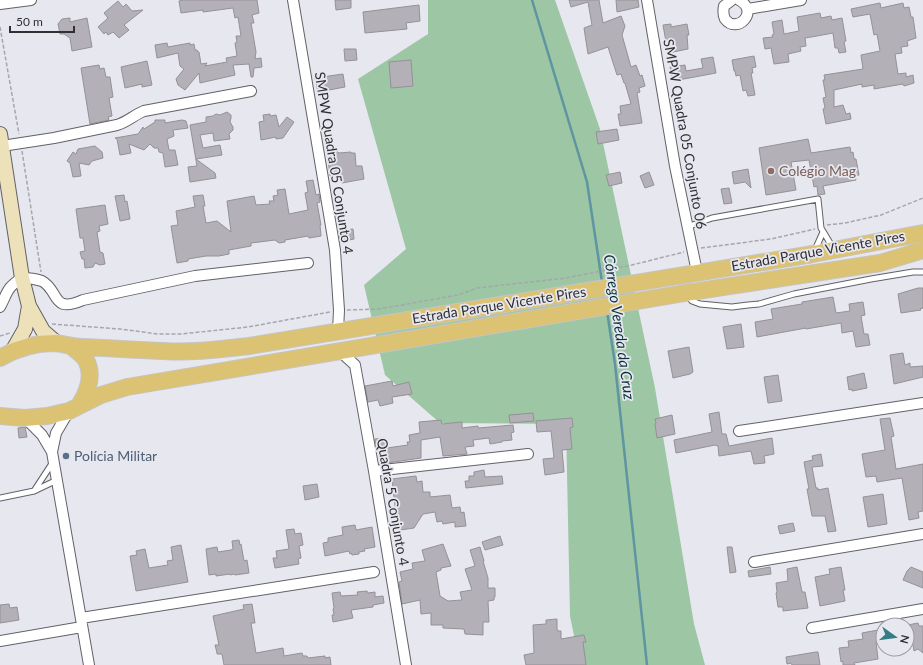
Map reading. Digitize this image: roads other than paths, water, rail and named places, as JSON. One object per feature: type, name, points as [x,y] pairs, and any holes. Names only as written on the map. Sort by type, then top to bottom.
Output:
[{"type":"main road","name":"Estrada Parque Vicente Pires","points":[[6,354],[29,346],[56,344],[72,347],[164,351],[197,351],[249,346],[338,331],[566,285],[633,284],[697,272],[813,254],[923,233]]},
{"type":"main road","name":"Estrada Parque Vicente Pires","points":[[9,414],[47,416],[75,407],[101,395],[126,387],[880,263],[923,250]]},
{"type":"main road","points":[[72,347],[87,361],[90,381],[88,391],[75,407]]},
{"type":"street","points":[[0,4],[31,0]]},
{"type":"street","name":"SMPW Quadra 05 Conjunto 4","points":[[293,0],[335,250],[339,310],[338,331]]},
{"type":"street","name":"SMPW Quadra 05 Conjunto 06","points":[[647,0],[675,166],[697,272]]},
{"type":"street","points":[[732,0],[724,6],[721,14],[730,23],[737,24],[746,17],[748,10],[744,3],[739,0]]},
{"type":"street","points":[[748,10],[801,0]]},
{"type":"street","points":[[56,344],[38,324],[29,306],[22,278],[1,140],[20,143],[54,138],[117,125],[144,111],[251,91]]},
{"type":"street","points":[[0,307],[9,288],[22,278],[42,282],[59,301],[64,304],[71,305],[83,300],[195,276],[308,263]]},
{"type":"street","points":[[6,354],[25,329],[29,306]]},
{"type":"street","name":"Quadra 5 Conjunto 4","points":[[338,351],[344,354],[355,365],[406,665]]},
{"type":"street","points":[[739,431],[923,403]]},
{"type":"street","points":[[53,457],[56,432],[75,407]]},
{"type":"street","points":[[9,414],[42,435],[53,457],[88,665]]},
{"type":"street","points":[[374,471],[528,454]]},
{"type":"street","points":[[754,562],[923,534]]},
{"type":"street","points":[[0,641],[81,622],[374,572]]},
{"type":"street","points":[[812,628],[923,609]]},
{"type":"lane","points":[[687,227],[712,218],[818,198],[822,230],[834,249]]},
{"type":"lane","points":[[813,254],[822,230]]},
{"type":"lane","points":[[685,294],[692,301],[700,304],[732,307],[759,304],[794,294],[878,278],[923,272]]},
{"type":"lane","points":[[34,491],[53,457]]},
{"type":"lane","points":[[0,498],[34,491],[57,480]]},
{"type":"waterway","name":"Córrego Vereda da Cruz","points":[[532,0],[587,182],[602,282]]},
{"type":"waterway","name":"Córrego Vereda da Cruz","points":[[607,311],[615,364],[647,665]]},
{"type":"place","name":"Colégio Mag","points":[[771,171]]},
{"type":"place","name":"Polícia Militar","points":[[66,456]]}]
